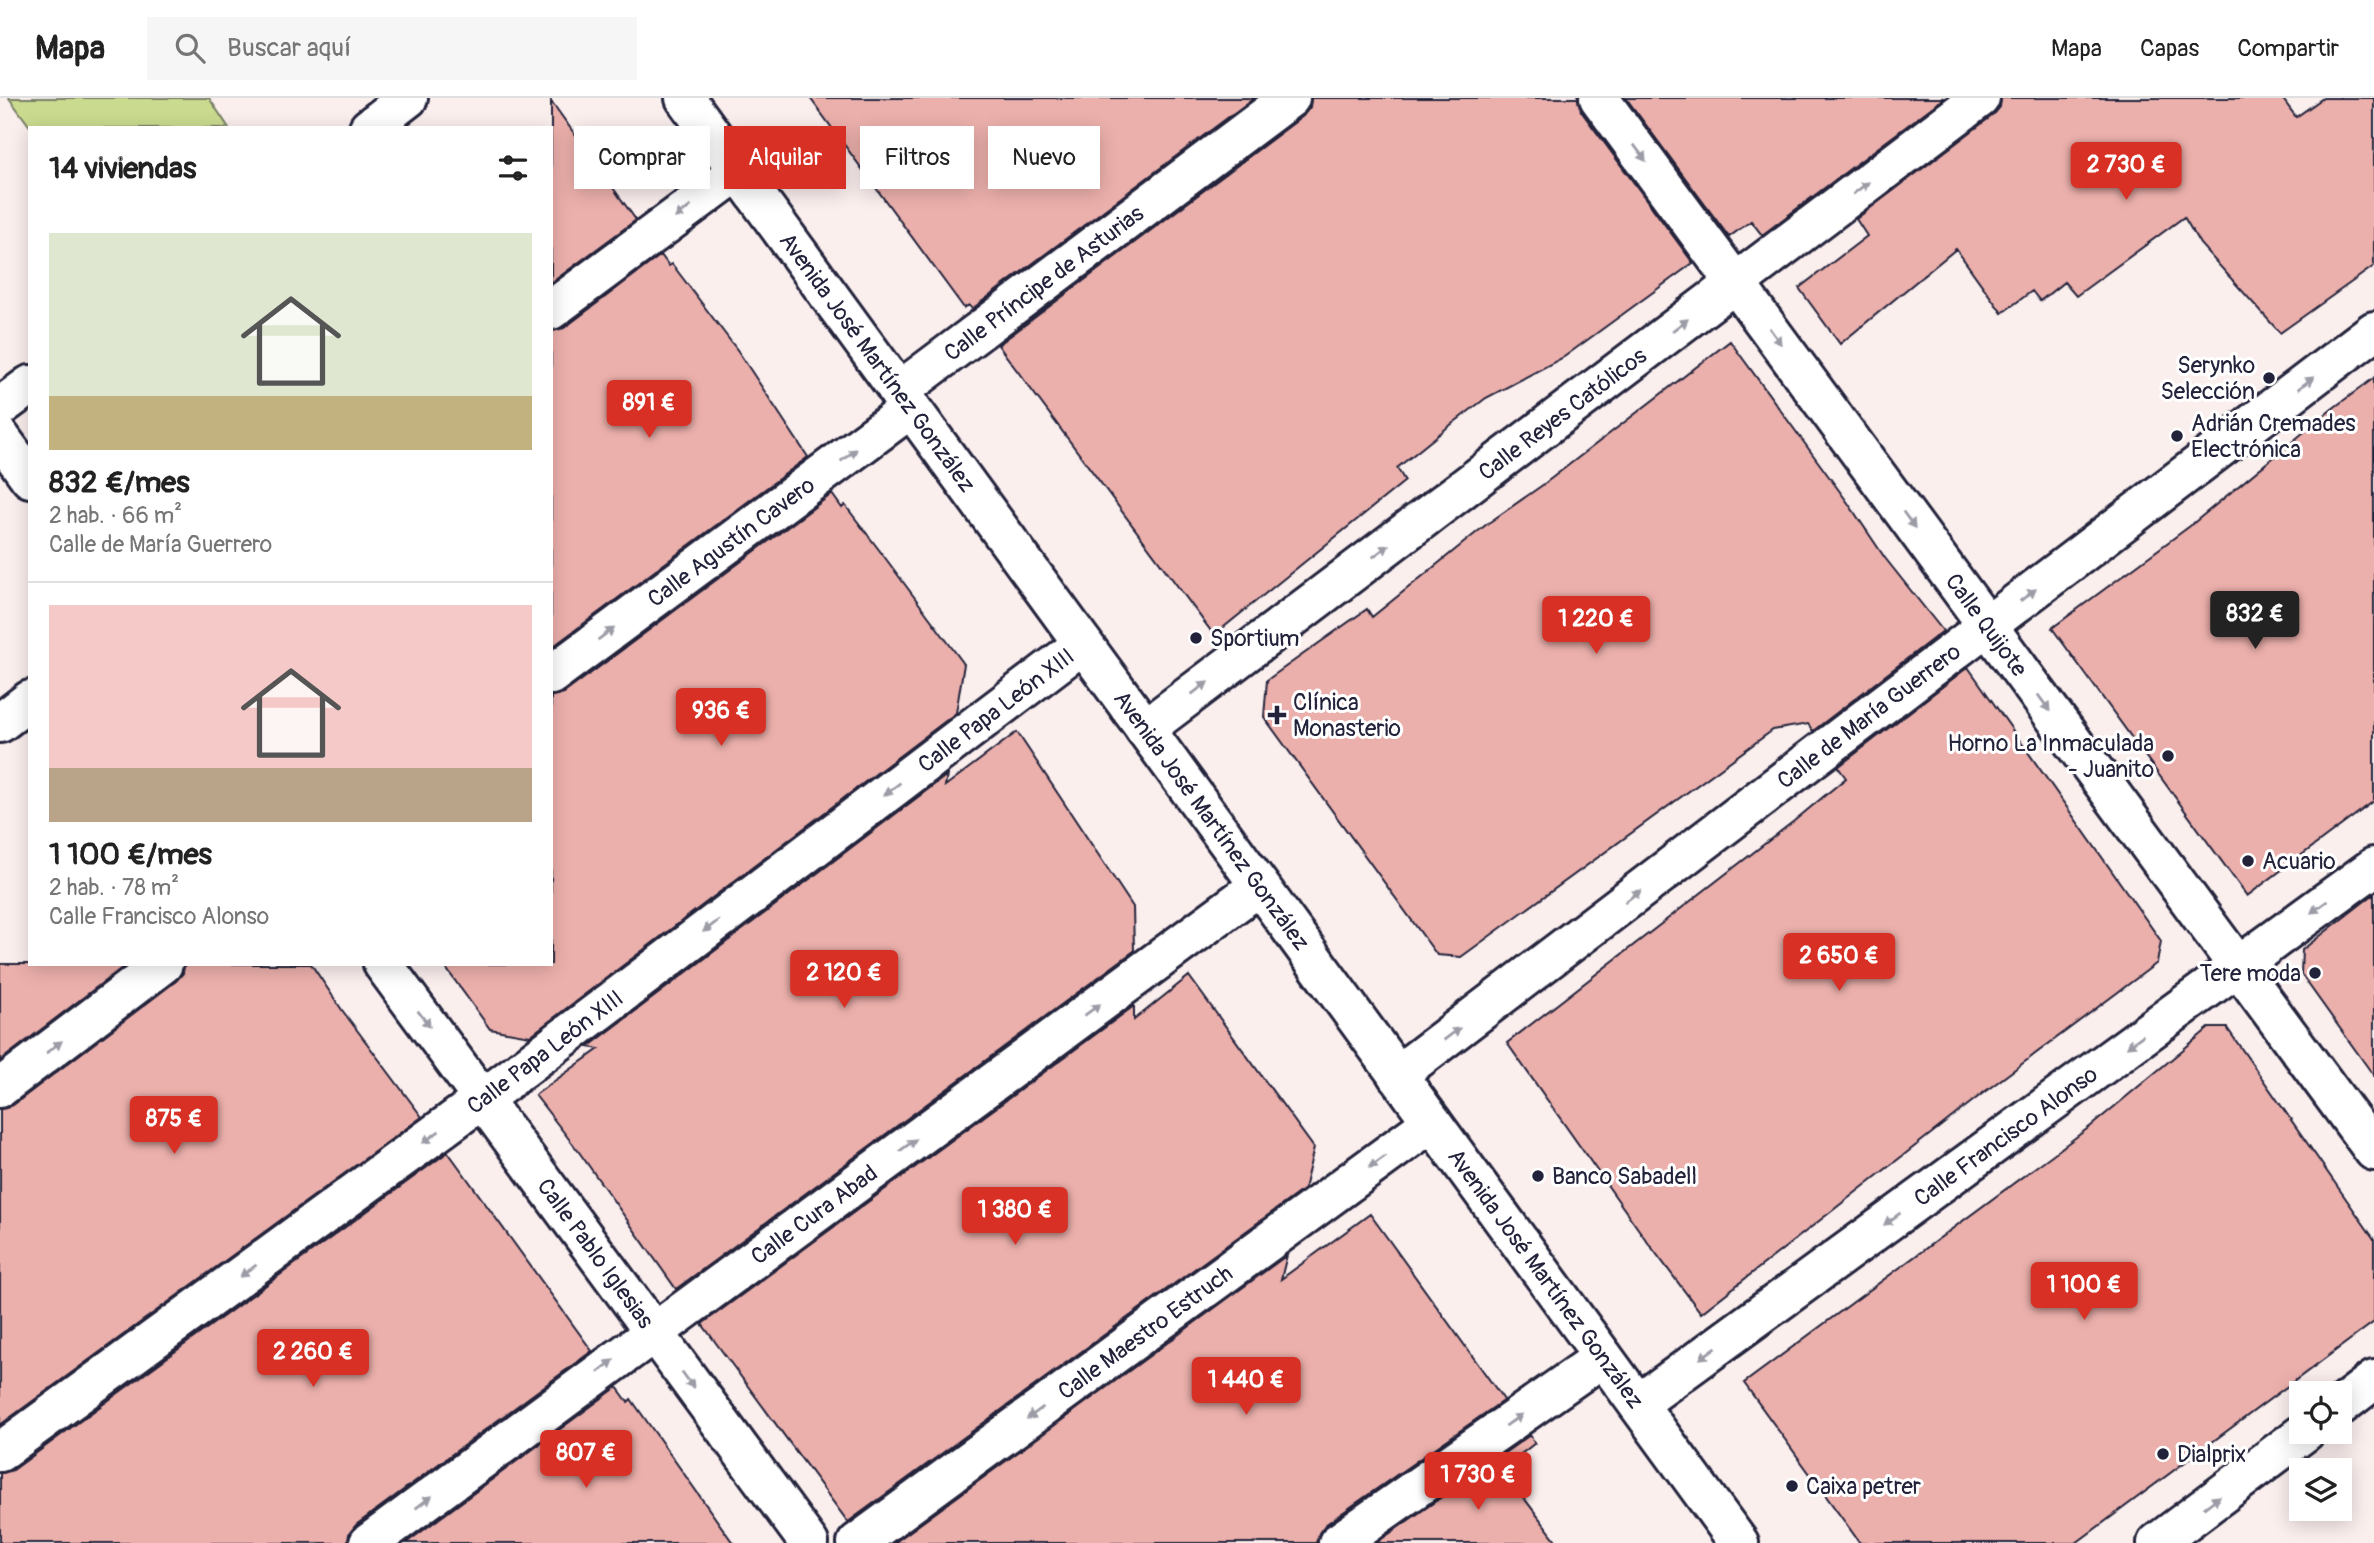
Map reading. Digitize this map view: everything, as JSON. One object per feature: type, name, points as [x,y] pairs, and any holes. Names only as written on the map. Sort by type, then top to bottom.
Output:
[{"type":"street","points":[[372,126],[408,98]]},
{"type":"street","name":"Avenida José Martínez González","points":[[685,98],[724,152]]},
{"type":"street","name":"Calle Príncipe de Asturias","points":[[904,400],[1290,98]]},
{"type":"street","name":"Calle Quijote","points":[[1599,98],[2374,1151]]},
{"type":"street","name":"Calle Reyes Católicos","points":[[1145,730],[1980,98]]},
{"type":"street","points":[[553,309],[724,181]]},
{"type":"street","name":"Avenida José Martínez González","points":[[751,189],[1739,1543]]},
{"type":"street","name":"Calle de María Guerrero","points":[[1397,1075],[2374,331]]},
{"type":"street","points":[[0,407],[28,386]]},
{"type":"street","name":"Calle Agustín Cavero","points":[[553,672],[904,400]]},
{"type":"street","points":[[0,438],[28,475]]},
{"type":"street","name":"Calle Papa León XIII","points":[[0,1452],[484,1098],[1083,644]]},
{"type":"street","points":[[0,723],[28,702]]},
{"type":"street","name":"Calle Francisco Alonso","points":[[1638,1404],[2374,867]]},
{"type":"street","name":"Calle Cura Abad","points":[[369,1543],[1259,886]]},
{"type":"street","points":[[0,1088],[160,966]]},
{"type":"street","name":"Calle Pablo Iglesias","points":[[385,966],[809,1543]]},
{"type":"street","name":"Calle Maestro Estruch","points":[[857,1543],[1432,1122]]},
{"type":"street","points":[[1338,1543],[1603,1357]]},
{"type":"street","points":[[2352,1397],[2374,1380]]},
{"type":"street","points":[[2157,1543],[2289,1444]]},
{"type":"green space","points":[[9,98],[209,98],[228,126],[30,126]]},
{"type":"building","points":[[810,98],[1254,98],[972,309],[969,305],[964,308],[877,189],[974,189],[974,126],[860,126],[860,166],[846,147],[846,126],[831,126]]},
{"type":"building","points":[[1311,98],[1578,98],[1581,111],[1693,263],[1564,357],[1486,398],[1448,427],[1397,468],[1405,481],[1214,635],[998,345],[1303,116],[1310,107]]},
{"type":"building","points":[[1626,98],[1944,98],[1762,235],[1751,221],[1729,237]]},
{"type":"building","points":[[2001,98],[2282,98],[2296,117],[2323,98],[2374,98],[2374,266],[2280,333],[2200,244],[2184,217],[2076,296],[2064,282],[2040,301],[2032,291],[2002,313],[1956,249],[1840,344],[1799,288],[1867,236],[1856,219],[1993,115],[2000,107]]},
{"type":"building","points":[[551,101],[574,133],[574,189],[614,189],[636,220],[553,282]]},
{"type":"building","points":[[661,255],[669,266],[672,264],[738,351],[808,457],[553,647],[553,331],[564,328]]},
{"type":"building","points":[[1730,341],[1885,558],[1943,631],[1813,731],[1808,724],[1773,730],[1461,957],[1437,955],[1264,717],[1267,680],[1367,609],[1372,617],[1487,524],[1544,484]]},
{"type":"building","points":[[2374,378],[2374,801],[2247,896],[2052,628],[2190,526],[2332,409]]},
{"type":"building","points":[[832,494],[842,508],[845,505],[964,664],[956,713],[530,1036],[490,1029],[444,966],[553,966],[553,696],[564,693]]},
{"type":"building","points":[[1968,667],[2161,941],[2157,963],[1987,1090],[1701,1313],[1507,1043],[1794,821],[1846,778],[1838,767]]},
{"type":"building","points":[[1017,732],[1133,907],[1134,951],[676,1289],[535,1095],[599,1049],[588,1047],[947,775],[945,786]]},
{"type":"building","points":[[2374,894],[2374,1076],[2301,974],[2302,950]]},
{"type":"building","points":[[0,964],[124,966],[0,1061]]},
{"type":"building","points":[[184,966],[312,966],[422,1117],[0,1425],[0,1109],[13,1105],[183,973]]},
{"type":"building","points":[[1189,976],[1314,1148],[1304,1189],[848,1522],[702,1324],[1134,1006],[1134,1020]]},
{"type":"building","points":[[2209,1028],[2227,1028],[2374,1239],[2374,1322],[2294,1381],[2289,1381],[2289,1385],[2076,1543],[1860,1543],[1744,1383],[2091,1126]]},
{"type":"building","points":[[448,1152],[592,1351],[356,1525],[349,1534],[348,1543],[0,1543],[0,1473],[13,1470]]},
{"type":"building","points":[[1370,1214],[1504,1400],[1325,1525],[1316,1543],[894,1543],[1287,1255],[1281,1279]]},
{"type":"building","points":[[617,1387],[628,1402],[631,1399],[733,1543],[406,1543]]},
{"type":"building","points":[[1530,1435],[1535,1443],[1502,1469],[1558,1543],[1376,1543]]},
{"type":"place","name":"Serynko Selección","points":[[2269,378]]},
{"type":"place","name":"Adrián Cremades Electrónica","points":[[2177,436]]},
{"type":"place","name":"Sportium","points":[[1196,638]]},
{"type":"place","name":"Clínica Monasterio","points":[[1277,715]]},
{"type":"place","name":"Horno La Inmaculada - Juanito","points":[[2168,756]]},
{"type":"place","name":"Acuario","points":[[2248,861]]},
{"type":"place","name":"Tere moda","points":[[2315,973]]},
{"type":"place","name":"Banco Sabadell","points":[[1538,1176]]},
{"type":"place","name":"Dialprix","points":[[2163,1454]]},
{"type":"place","name":"Caixa petrer","points":[[1792,1486]]}]
